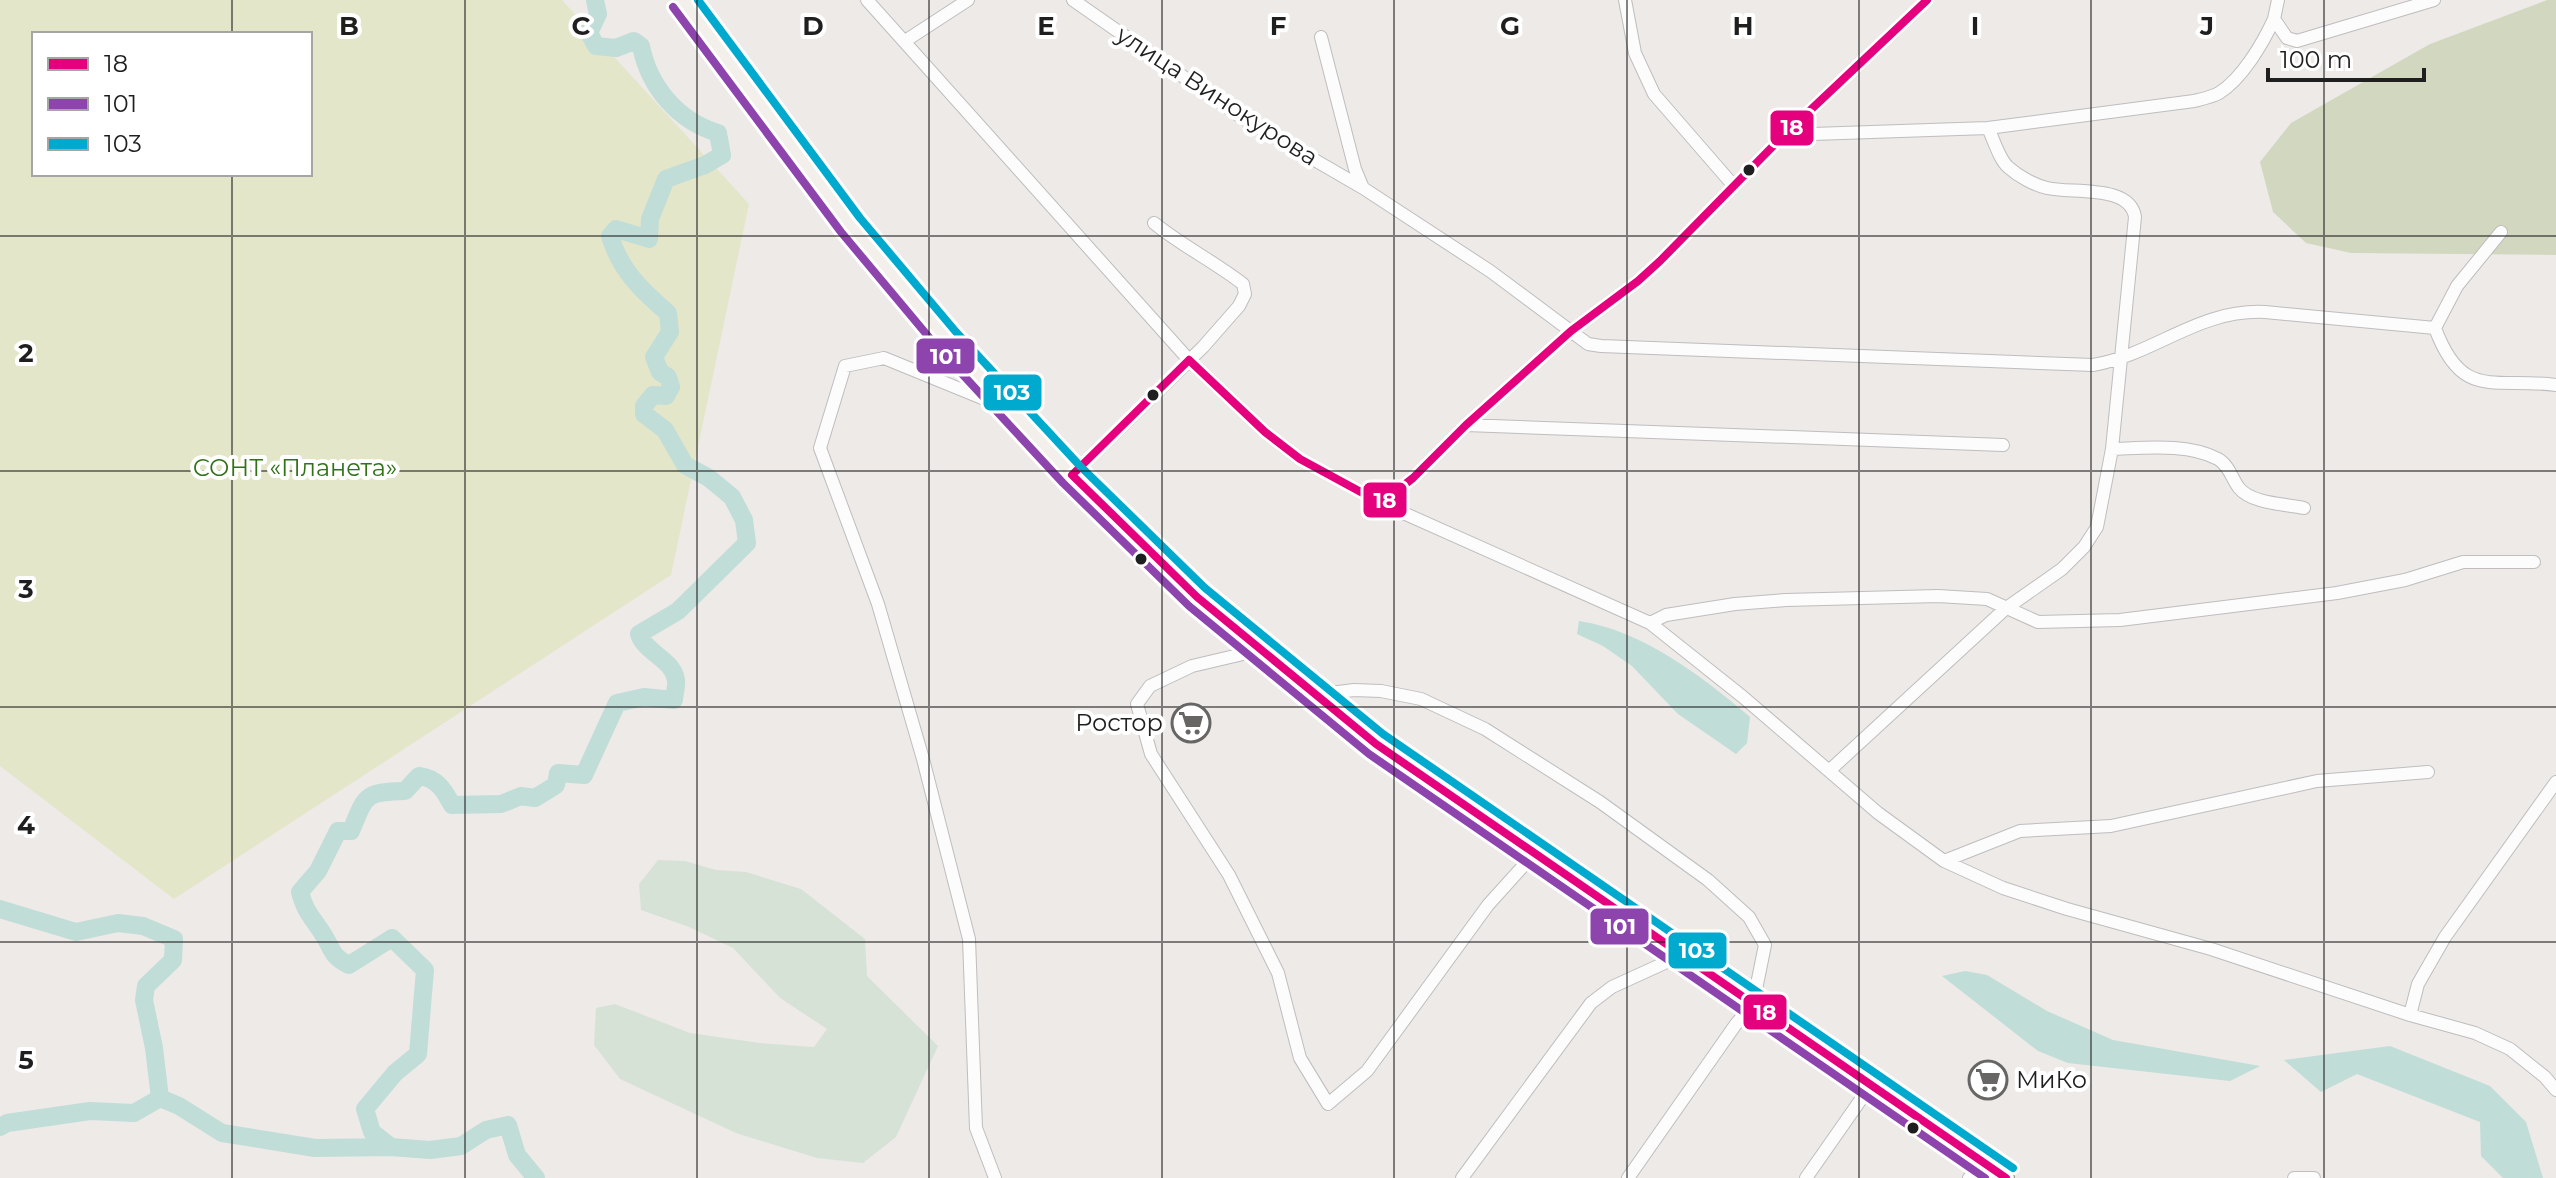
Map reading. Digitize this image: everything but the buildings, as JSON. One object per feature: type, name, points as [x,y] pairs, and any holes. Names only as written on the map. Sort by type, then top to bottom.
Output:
[{"type":"main road","points":[[683,0],[851,225],[947,340],[1072,475],[1162,564],[1260,650],[1376,744],[2006,1178]]},
{"type":"street","points":[[867,0],[1189,360],[1265,432],[1300,459],[1381,503],[1650,623],[1878,813],[1944,861],[2003,888],[2067,909],[2211,949],[2410,1015],[2475,1033],[2510,1049],[2556,1090]]},
{"type":"street","points":[[905,41],[968,0]]},
{"type":"street","name":"улица Винокурова","points":[[1073,0],[1244,119],[1363,188],[1490,271],[1588,344],[2093,365],[2120,360],[2182,330],[2224,314],[2242,311],[2435,328]]},
{"type":"street","points":[[1625,0],[1635,53],[1654,94],[1733,185]]},
{"type":"street","points":[[1381,503],[1413,478],[1466,425],[1571,331],[1638,281],[1784,135],[1927,0]]},
{"type":"street","points":[[2274,19],[2287,38],[2307,40],[2434,0]]},
{"type":"street","points":[[1784,135],[1988,128],[2194,101],[2218,94],[2264,42],[2274,19],[2275,1]]},
{"type":"street","points":[[1321,37],[1355,169],[1363,188]]},
{"type":"street","points":[[1830,770],[2005,609],[2062,569],[2084,547],[2100,518],[2112,449],[2135,217],[2133,207],[2126,200],[2097,191],[2050,189],[2034,184],[2006,166],[1988,128]]},
{"type":"street","points":[[1072,475],[1189,360],[1239,306],[1245,294],[1243,284],[1154,223]]},
{"type":"street","points":[[2501,232],[2457,286],[2435,328],[2444,351],[2457,370],[2481,383],[2527,381],[2556,385]]},
{"type":"street","points":[[995,1178],[976,1128],[969,939],[923,759],[878,604],[820,448],[845,366],[884,358],[1012,410]]},
{"type":"street","points":[[1466,425],[2003,445]]},
{"type":"street","points":[[2112,449],[2153,448],[2198,452],[2220,460],[2240,490],[2251,498],[2304,508]]},
{"type":"street","points":[[1650,623],[1666,615],[1692,610],[1801,599],[1938,596],[1987,599],[2038,622],[2120,620],[2337,593],[2405,580],[2463,562],[2534,562]]},
{"type":"street","points":[[1260,650],[1192,666],[1150,686],[1137,704],[1151,754],[1229,875],[1278,973],[1300,1058],[1328,1104],[1367,1071],[1488,905],[1534,854]]},
{"type":"street","points":[[1315,695],[1354,690],[1381,691],[1421,699],[1485,729],[1612,811],[1708,880],[1749,917],[1765,945],[1753,1004],[1628,1178]]},
{"type":"street","points":[[1944,861],[2020,831],[2111,826],[2317,781],[2428,772]]},
{"type":"street","points":[[2410,1015],[2418,984],[2445,937],[2556,782]]},
{"type":"street","points":[[1462,1178],[1591,1003],[1612,987],[1682,955]]},
{"type":"street","points":[[1806,1178],[1871,1085]]},
{"type":"street","points":[[1969,1178],[1988,1166]]},
{"type":"street","points":[[2294,1178],[2314,1178]]},
{"type":"green space","name":"СОНТ «Планета»","points":[[0,0],[562,0],[749,204],[671,575],[174,899],[0,766]]},
{"type":"green space","points":[[2547,0],[2556,0],[2556,255],[2351,253],[2306,243],[2273,212],[2260,162],[2291,123],[2430,44]]},
{"type":"shaded area","points":[[658,860],[685,861],[716,870],[746,872],[801,889],[865,939],[867,976],[938,1046],[896,1137],[863,1163],[817,1158],[736,1133],[620,1079],[594,1045],[596,1008],[615,1004],[690,1033],[760,1043],[814,1047],[827,1029],[780,998],[733,948],[689,927],[641,910],[639,884]]},
{"type":"water","points":[[1579,621],[1626,634],[1692,671],[1750,717],[1747,743],[1736,754],[1678,714],[1632,666],[1603,646],[1577,634]]},
{"type":"water","points":[[1965,971],[1987,975],[2047,1011],[2113,1040],[2260,1066],[2230,1081],[2068,1063],[2038,1051],[1942,976]]},
{"type":"water","points":[[2390,1046],[2490,1086],[2526,1122],[2543,1178],[2503,1178],[2481,1156],[2480,1122],[2357,1074],[2321,1092],[2284,1060]]},
{"type":"waterway","points":[[391,1147],[372,1132],[365,1109],[395,1073],[418,1054],[425,970],[392,938],[349,965],[335,954],[304,905],[300,892],[318,871],[338,831],[351,831],[368,798],[381,793],[405,791],[419,776],[435,782],[452,805],[501,804],[521,796],[535,798],[556,785],[558,773],[584,775],[617,703],[644,697],[674,700],[674,673],[642,641],[639,634],[678,611],[747,543],[744,520],[732,497],[709,478],[685,465],[665,430],[644,414],[644,406],[653,395],[666,396],[671,387],[654,357],[670,332],[668,313],[633,279],[610,236],[616,229],[649,239],[650,219],[666,179],[705,165],[722,155],[718,133],[678,111],[658,88],[641,46],[634,41],[616,48],[596,46],[589,33],[598,14],[595,0]]},
{"type":"waterway","points":[[0,909],[76,932],[118,923],[143,926],[174,939],[173,960],[146,986],[144,1000],[160,1098],[222,1133],[315,1148],[430,1150],[461,1146],[486,1130],[508,1125],[517,1155],[536,1178]]},
{"type":"waterway","points":[[0,1127],[7,1123],[90,1111],[134,1113],[160,1098]]},
{"type":"transit line","name":"103","points":[[698,0],[860,218],[956,332],[1081,467],[1205,588],[1383,734],[2013,1168]]},
{"type":"transit line","name":"18","points":[[1189,360],[1265,432],[1300,459],[1381,503],[1413,478],[1466,425],[1571,331],[1660,261],[1784,135],[1927,0]]},
{"type":"transit line","name":"101","points":[[673,7],[841,232],[938,348],[1063,483],[1189,606],[1369,754],[1985,1178]]},
{"type":"transit line","name":"18","points":[[1072,475],[1189,360]]},
{"type":"transit line","name":"18","points":[[1072,475],[1197,597],[1376,744],[2006,1178]]},
{"type":"place","name":"Ростор","points":[[1191,723]]},
{"type":"place","name":"МиКо","points":[[1988,1080]]}]
